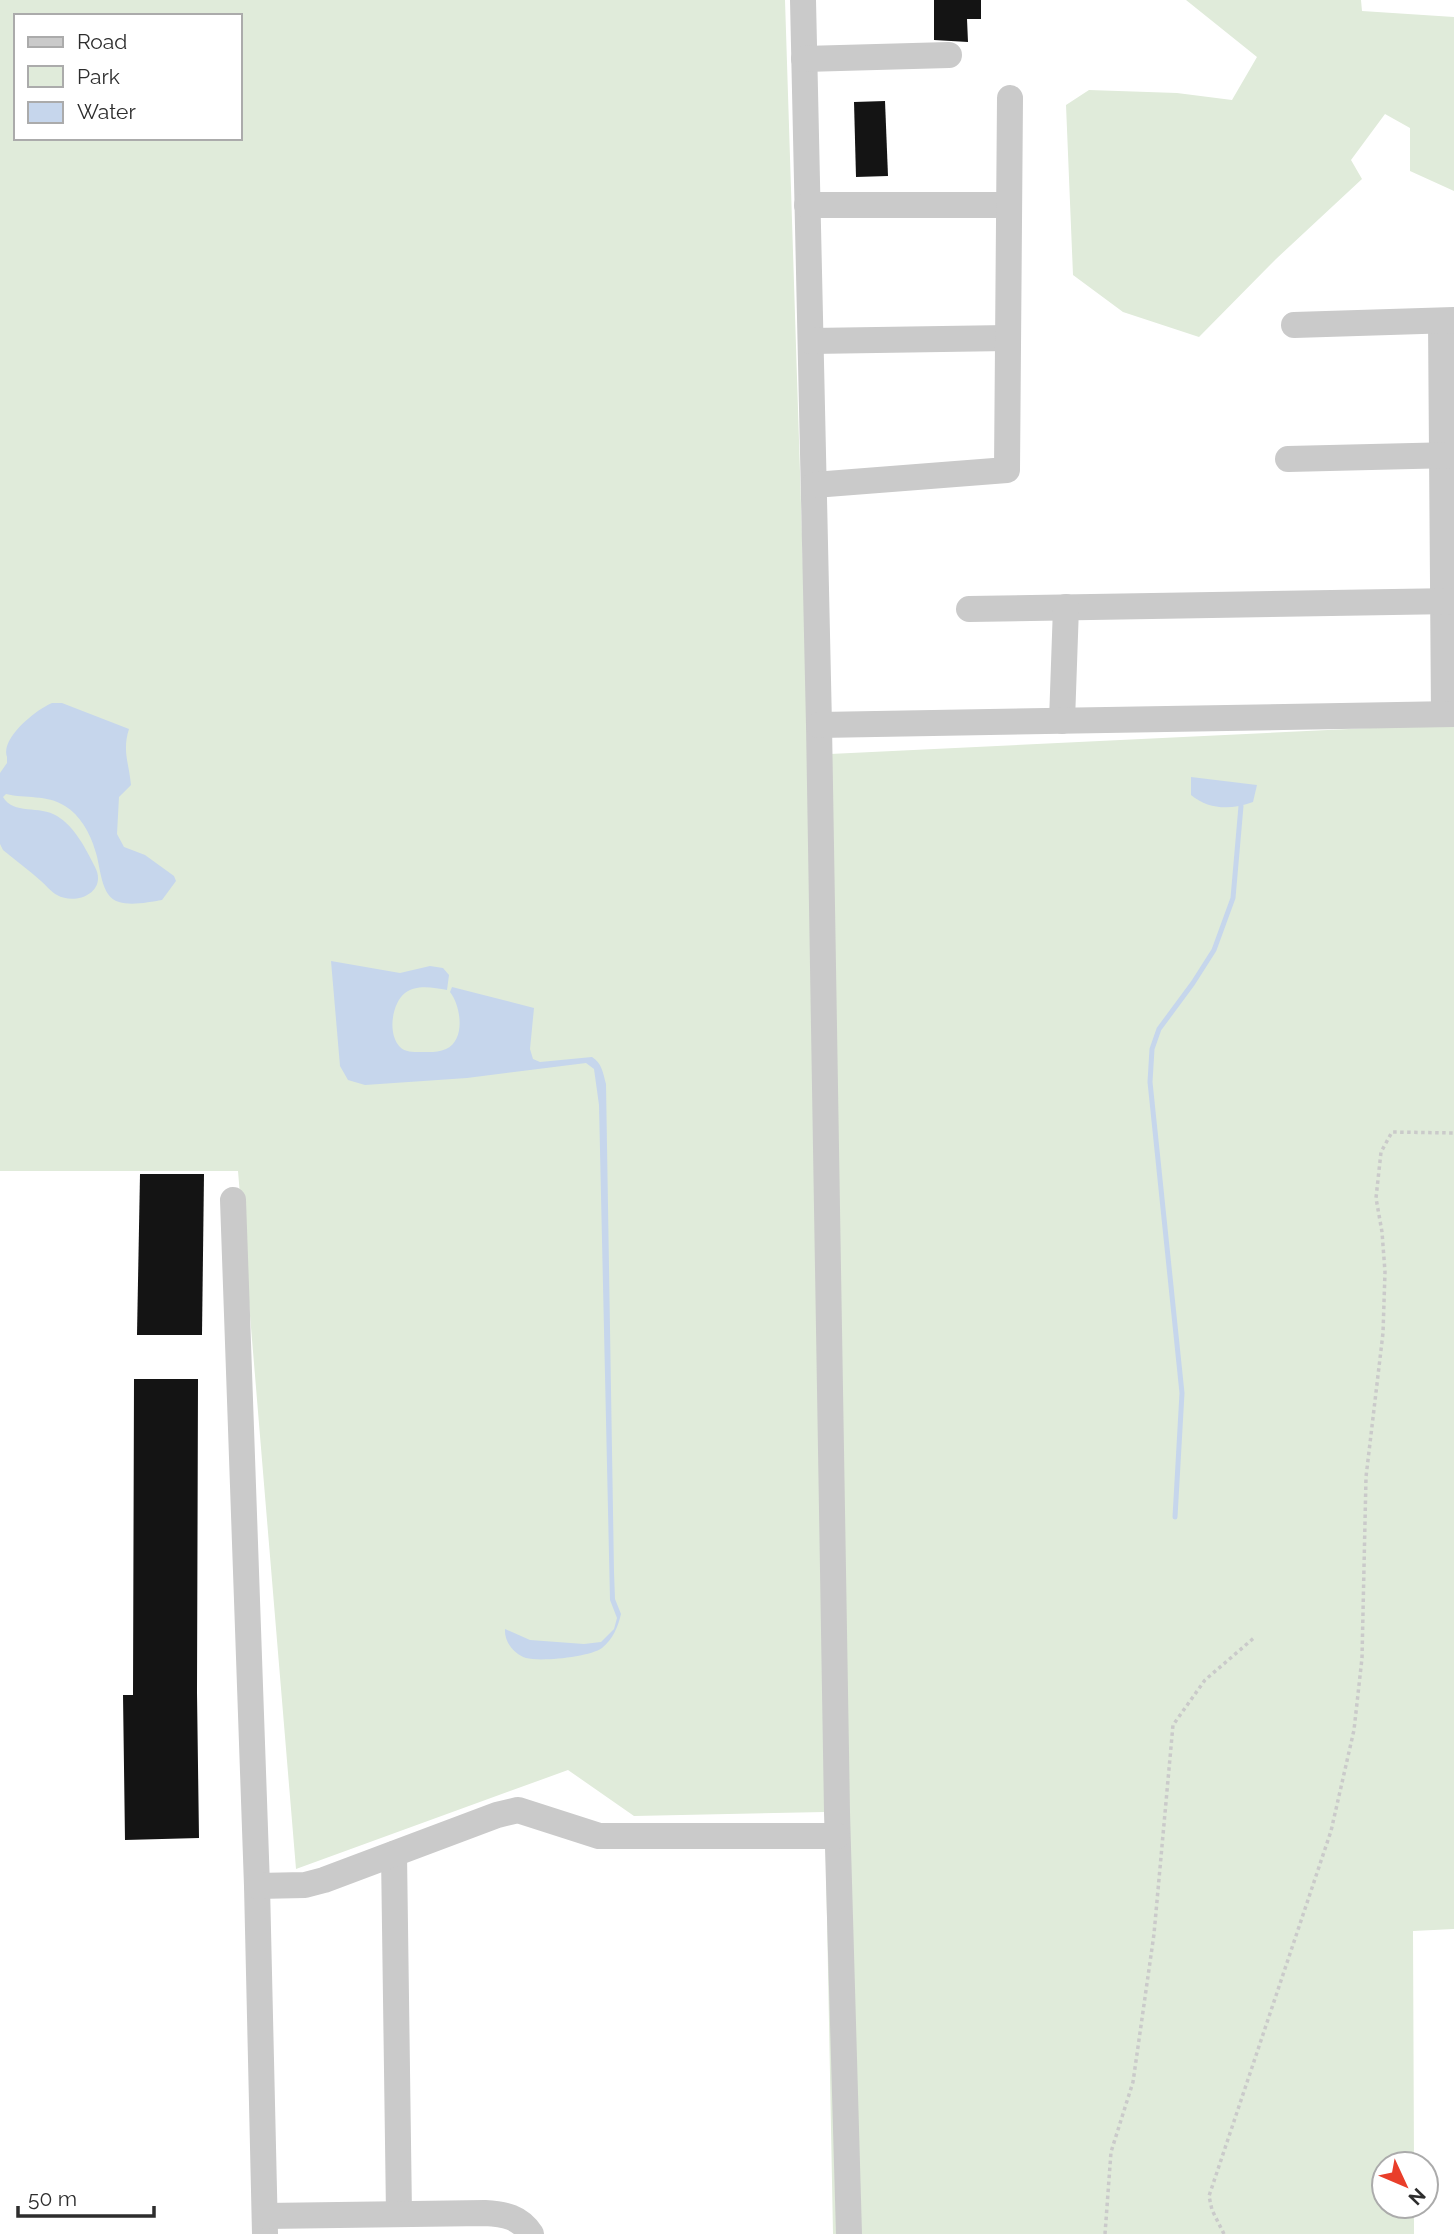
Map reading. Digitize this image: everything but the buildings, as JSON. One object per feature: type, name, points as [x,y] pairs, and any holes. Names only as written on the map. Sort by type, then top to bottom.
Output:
[{"type":"lane","points":[[803,0],[819,725],[837,1836],[849,2234]]},
{"type":"lane","points":[[804,59],[949,55]]},
{"type":"lane","points":[[814,485],[1007,470],[1010,98]]},
{"type":"lane","points":[[807,205],[1009,205]]},
{"type":"lane","points":[[819,725],[1449,714],[1448,321],[1294,325]]},
{"type":"lane","points":[[810,341],[1008,338]]},
{"type":"lane","points":[[1288,459],[1448,455]]},
{"type":"lane","points":[[969,609],[1449,601]]},
{"type":"lane","points":[[1062,721],[1066,607]]},
{"type":"lane","points":[[233,1200],[257,1886],[265,2225],[399,2214],[442,2224],[485,2213],[516,2219],[526,2226],[531,2234]]},
{"type":"lane","points":[[257,1886],[305,1885],[324,1880],[497,1815],[518,1811],[599,1836],[837,1836]]},
{"type":"lane","points":[[394,1854],[399,2214]]},
{"type":"path","points":[[1224,2234],[1212,2210],[1209,2196],[1328,1843],[1354,1730],[1362,1658],[1366,1477],[1383,1334],[1385,1272],[1376,1198],[1381,1152],[1392,1132],[1454,1133]]},
{"type":"path","points":[[1105,2234],[1111,2152],[1133,2082],[1154,1934],[1173,1725],[1205,1680],[1255,1637]]},
{"type":"green space","points":[[0,0],[785,0],[809,755],[1454,724],[1454,1929],[1413,1931],[1414,2150],[1370,2150],[1370,2220],[1414,2220],[1414,2234],[833,2234],[825,1812],[634,1816],[568,1770],[296,1869],[238,1171],[0,1171]]},
{"type":"green space","points":[[1186,0],[1361,0],[1362,11],[1454,17],[1454,191],[1410,171],[1410,128],[1385,114],[1351,160],[1362,179],[1276,259],[1199,337],[1123,312],[1073,275],[1066,105],[1089,90],[1177,93],[1232,100],[1257,57]]},
{"type":"water","points":[[52,703],[62,703],[129,729],[126,751],[131,785],[119,797],[117,834],[124,847],[145,855],[174,876],[176,881],[162,900],[129,904],[113,899],[105,888],[93,844],[84,825],[75,814],[58,802],[6,794],[3,797],[13,806],[57,816],[75,832],[98,876],[94,890],[81,898],[57,895],[3,850],[0,844],[0,773],[7,763],[6,749],[21,725]]},
{"type":"water","points":[[1191,777],[1257,785],[1253,802],[1228,807],[1205,804],[1191,795]]},
{"type":"water","points":[[331,961],[400,973],[430,966],[443,968],[449,975],[447,990],[410,990],[397,1004],[393,1034],[404,1050],[436,1052],[452,1045],[457,1038],[460,1022],[457,1006],[450,992],[452,987],[534,1008],[530,1049],[533,1059],[540,1062],[592,1057],[602,1069],[606,1084],[614,1572],[615,1599],[621,1614],[612,1637],[596,1651],[565,1658],[526,1658],[511,1647],[505,1629],[530,1640],[584,1644],[601,1642],[614,1629],[617,1618],[610,1600],[599,1105],[594,1069],[586,1063],[467,1078],[365,1085],[348,1080],[340,1066]]},
{"type":"waterway","points":[[1175,1517],[1182,1393],[1150,1082],[1152,1049],[1159,1029],[1214,950],[1233,898],[1241,806]]}]
